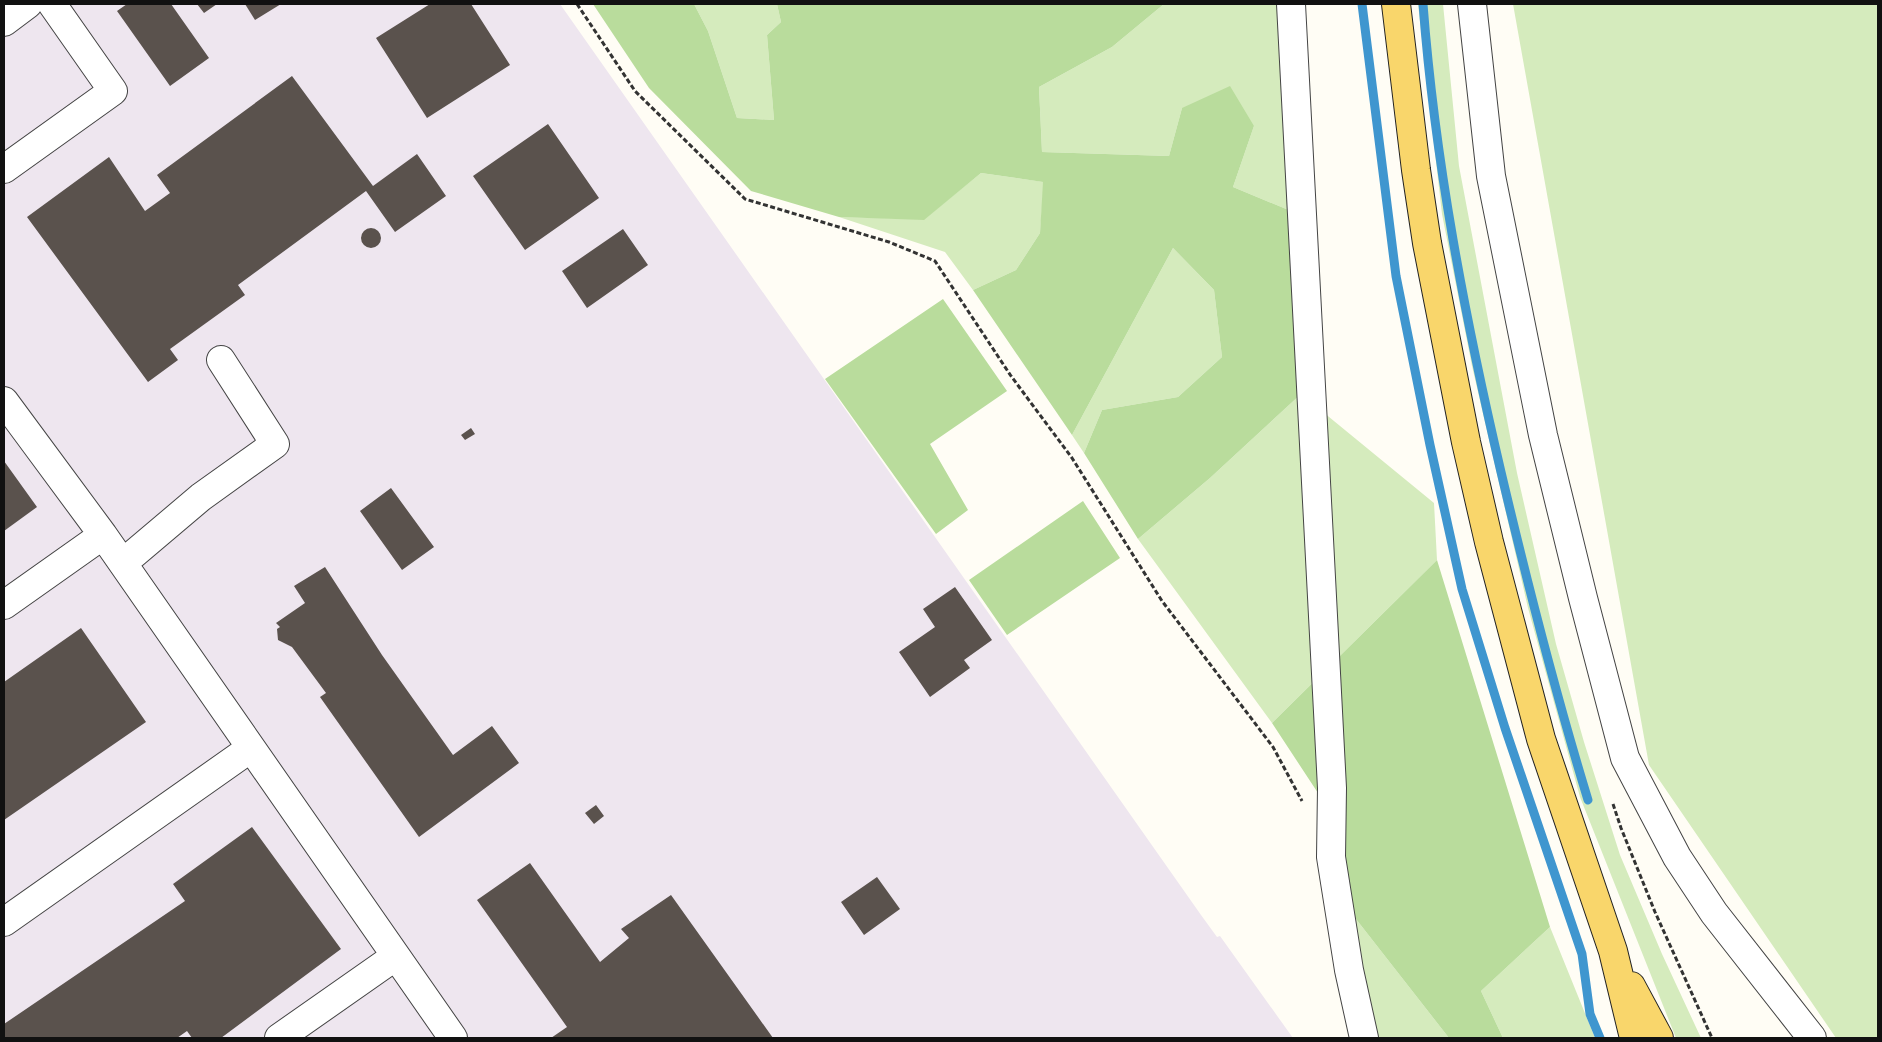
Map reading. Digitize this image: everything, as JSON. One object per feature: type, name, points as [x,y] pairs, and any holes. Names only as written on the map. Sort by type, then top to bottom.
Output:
[{"type":"main road","points":[[1396,4],[1427,243],[1466,442],[1492,551],[1541,738],[1612,952],[1634,1038]]},
{"type":"main road","points":[[1612,952],[1660,1038]]},
{"type":"lane","points":[[4,22],[28,4]]},
{"type":"lane","points":[[4,169],[114,91],[52,4]]},
{"type":"lane","points":[[1291,4],[1332,788],[1331,857],[1348,970],[1364,1038]]},
{"type":"lane","points":[[1472,4],[1491,176],[1541,426],[1583,598],[1626,758],[1677,857],[1714,913],[1812,1038]]},
{"type":"lane","points":[[123,563],[201,497],[275,444],[221,360]]},
{"type":"lane","points":[[4,401],[123,563],[453,1038]]},
{"type":"lane","points":[[4,605],[103,535]]},
{"type":"lane","points":[[4,922],[251,748]]},
{"type":"lane","points":[[278,1038],[396,956]]},
{"type":"path","points":[[577,4],[635,91],[744,199],[889,242],[935,261],[1012,376],[1072,458],[1162,601],[1273,747],[1304,806]]},
{"type":"shaded area","points":[[4,4],[560,4],[1201,915],[1217,937],[1220,936],[1293,1038],[4,1038]]},
{"type":"green space","points":[[593,4],[694,4],[708,31],[737,118],[774,120],[767,35],[781,22],[777,4],[1164,4],[1112,47],[1039,87],[1042,152],[1169,156],[1182,108],[1230,86],[1254,126],[1233,187],[1291,211],[1301,394],[1210,478],[1138,539],[1084,453],[1102,410],[1178,397],[1222,357],[1214,290],[1173,248],[1072,435],[973,290],[1016,270],[1040,233],[1043,182],[981,173],[924,220],[839,217],[751,191],[649,88]]},
{"type":"green space","points":[[694,4],[777,4],[781,22],[767,35],[774,120],[737,118],[708,31]]},
{"type":"green space","points":[[1164,4],[1281,4],[1291,211],[1233,187],[1254,126],[1182,108],[1169,156],[1042,152],[1039,87],[1112,47]]},
{"type":"green space","points":[[1418,4],[1443,4],[1459,166],[1517,473],[1556,644],[1584,742],[1620,855],[1662,954],[1701,1038],[1676,1038],[1580,797],[1528,608],[1472,366],[1442,214]]},
{"type":"green space","points":[[1513,4],[1878,4],[1878,1038],[1836,1038],[1649,765]]},
{"type":"green space","points":[[981,173],[1044,182],[1040,233],[1016,270],[973,290],[945,252],[839,217],[924,219]]},
{"type":"green space","points":[[1173,248],[1214,290],[1222,357],[1178,397],[1102,410],[1084,453],[1072,435]]},
{"type":"green space","points":[[943,299],[1007,391],[930,444],[968,510],[936,534],[825,379]]},
{"type":"green space","points":[[1301,394],[1434,503],[1437,560],[1272,723],[1138,539],[1210,478]]},
{"type":"green space","points":[[1083,501],[1120,558],[1007,635],[969,580]]},
{"type":"green space","points":[[1437,560],[1550,927],[1481,991],[1503,1038],[1449,1038],[1338,896],[1339,825],[1272,723]]},
{"type":"green space","points":[[1338,896],[1449,1038],[1362,1038]]},
{"type":"green space","points":[[1550,927],[1595,1038],[1503,1038],[1481,991]]},
{"type":"building","points":[[127,4],[171,4],[209,58],[170,86],[117,11]]},
{"type":"building","points":[[197,4],[217,4],[204,13]]},
{"type":"building","points":[[245,4],[281,4],[255,20]]},
{"type":"building","points":[[430,4],[471,4],[510,65],[427,118],[376,38]]},
{"type":"building","points":[[292,76],[373,186],[417,154],[446,196],[395,232],[366,191],[238,285],[245,295],[170,349],[178,360],[148,382],[27,217],[109,157],[145,211],[170,193],[157,175]]},
{"type":"building","points":[[548,124],[599,198],[525,250],[473,176]]},
{"type":"building","points":[[367,228],[375,228],[381,234],[381,242],[375,248],[367,248],[361,242],[361,234]]},
{"type":"building","points":[[623,229],[648,265],[587,308],[562,271]]},
{"type":"building","points":[[471,428],[475,434],[465,440],[461,435]]},
{"type":"building","points":[[4,461],[37,507],[4,531]]},
{"type":"building","points":[[391,488],[434,547],[402,570],[360,511]]},
{"type":"building","points":[[325,567],[382,655],[453,755],[492,726],[519,763],[419,837],[320,697],[326,693],[292,647],[278,640],[277,629],[280,627],[276,623],[305,603],[294,586]]},
{"type":"building","points":[[955,587],[992,640],[964,660],[970,668],[930,697],[899,652],[935,627],[923,609]]},
{"type":"building","points":[[81,628],[146,722],[4,820],[4,682]]},
{"type":"building","points":[[596,805],[604,816],[594,824],[585,813]]},
{"type":"building","points":[[252,827],[341,949],[221,1038],[192,1038],[187,1031],[177,1038],[4,1038],[4,1024],[185,901],[173,884]]},
{"type":"building","points":[[530,863],[600,962],[629,938],[621,929],[671,895],[773,1038],[551,1038],[567,1027],[477,900]]},
{"type":"building","points":[[877,877],[900,909],[864,935],[841,902]]},
{"type":"waterway","points":[[1362,4],[1396,276],[1430,445],[1462,589],[1505,728],[1582,954],[1590,1014],[1600,1038]]},
{"type":"waterway","points":[[1423,4],[1428,63],[1443,181],[1475,356],[1531,596],[1588,800]]}]
